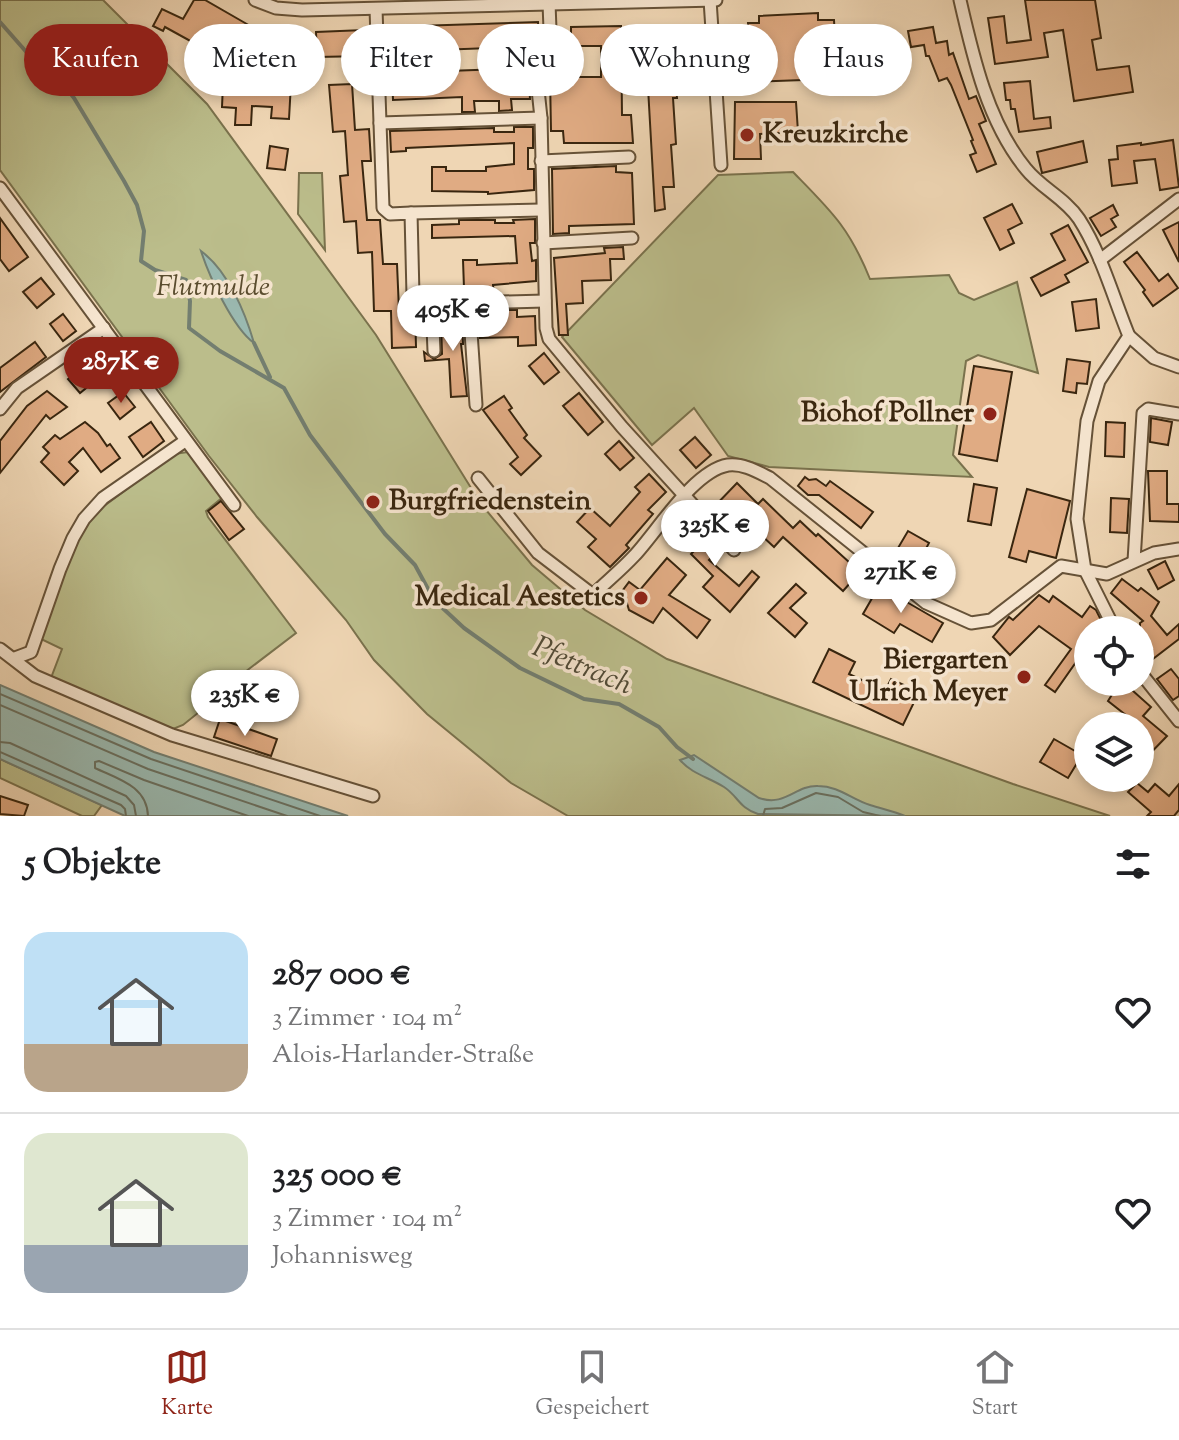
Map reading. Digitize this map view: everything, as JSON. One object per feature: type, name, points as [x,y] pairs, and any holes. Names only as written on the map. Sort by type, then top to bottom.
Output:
[{"type":"street","points":[[255,0],[289,10],[713,0],[721,165]]},
{"type":"street","points":[[960,0],[980,77],[1013,150],[1032,177],[1057,195],[1077,216],[1100,260],[1129,336],[1154,358],[1179,367]]},
{"type":"street","points":[[549,3],[551,56],[537,80],[541,118],[546,328],[557,351],[734,550]]},
{"type":"street","points":[[376,9],[383,208],[390,214],[541,210]]},
{"type":"street","points":[[380,123],[541,118]]},
{"type":"street","points":[[541,161],[629,157]]},
{"type":"street","points":[[0,188],[234,505]]},
{"type":"street","points":[[1100,260],[1179,199]]},
{"type":"street","points":[[411,213],[413,295],[421,304],[545,301]]},
{"type":"street","points":[[543,243],[632,238]]},
{"type":"street","points":[[469,303],[476,405]]},
{"type":"street","points":[[432,304],[434,351]]},
{"type":"street","points":[[0,407],[17,388],[104,328]]},
{"type":"street","points":[[1108,616],[1085,570],[1077,519],[1087,421],[1099,381],[1129,336]]},
{"type":"street","points":[[1134,561],[1143,413],[1148,409],[1179,414]]},
{"type":"street","points":[[15,658],[31,652],[64,559],[84,519],[103,498],[185,441]]},
{"type":"street","points":[[478,478],[538,553],[593,595],[635,555],[687,495],[711,473],[728,465],[749,468],[770,478],[926,603],[971,623],[991,620],[1061,566],[1107,574],[1134,561],[1179,549]]},
{"type":"street","points":[[0,649],[35,676],[172,735],[373,796]]},
{"type":"street","points":[[1154,690],[1179,721]]},
{"type":"green space","name":"Flutmulde","points":[[0,0],[103,0],[127,24],[24,24],[24,96],[168,96],[168,65],[184,81],[184,96],[199,96],[207,104],[376,335],[481,504],[532,565],[585,610],[667,659],[1110,816],[568,816],[511,783],[427,714],[374,660],[346,620],[209,456],[0,170]]},
{"type":"green space","points":[[793,172],[838,221],[870,279],[949,275],[959,293],[974,300],[1017,282],[1038,373],[978,355],[966,361],[953,455],[972,477],[769,467],[728,456],[694,408],[652,445],[562,337],[718,175]]},
{"type":"green space","points":[[299,173],[322,173],[325,250],[298,214]]},
{"type":"green space","points":[[188,452],[223,497],[206,511],[208,517],[296,633],[183,725],[173,729],[51,678],[62,649],[41,639],[75,545],[92,515],[174,454]]},
{"type":"green space","points":[[0,759],[102,805],[94,816],[82,816],[0,778]]},
{"type":"water","points":[[201,251],[227,281],[246,318],[254,343],[230,314]]},
{"type":"water","points":[[0,685],[154,752],[348,816],[125,816],[0,759]]},
{"type":"water","points":[[694,755],[759,798],[776,800],[810,787],[825,787],[905,816],[758,814],[747,809],[729,790],[695,772],[680,760]]},
{"type":"building","points":[[194,0],[205,0],[247,24],[184,24],[184,38],[168,29],[168,24],[154,24],[162,9],[183,19]]},
{"type":"building","points":[[1025,0],[1095,0],[1101,38],[1092,40],[1097,70],[1129,66],[1133,92],[1074,101],[1063,30],[1044,33],[1048,57],[995,64],[988,18],[1004,16],[1007,43],[1031,40]]},
{"type":"building","points":[[818,13],[818,20],[834,20],[834,24],[794,24],[794,80],[778,81],[778,24],[748,24],[759,23],[759,16]]},
{"type":"building","points":[[538,22],[538,24],[477,24],[477,48],[461,49],[461,25]]},
{"type":"building","points":[[600,26],[600,46],[584,46],[584,27]]},
{"type":"building","points":[[933,27],[936,43],[947,41],[949,55],[953,53],[969,99],[976,96],[986,121],[979,124],[996,164],[977,172],[970,155],[976,153],[973,140],[951,85],[947,78],[939,81],[924,45],[912,47],[912,30]]},
{"type":"building","points":[[341,31],[341,56],[325,57],[325,32]]},
{"type":"building","points":[[477,70],[477,96],[530,96],[530,99],[511,99],[512,110],[499,111],[499,101],[474,101],[475,112],[462,112],[462,97],[393,100],[393,96],[461,96],[461,71]]},
{"type":"building","points":[[584,77],[600,77],[600,96],[622,96],[622,115],[631,115],[633,143],[564,143],[563,131],[551,131],[550,96],[584,96]]},
{"type":"building","points":[[1030,81],[1034,119],[1050,117],[1051,128],[1019,132],[1015,109],[1011,109],[1010,100],[1006,100],[1004,83]]},
{"type":"building","points":[[341,84],[341,96],[353,96],[355,130],[369,129],[371,161],[362,161],[367,220],[380,220],[383,264],[397,264],[399,310],[415,310],[416,347],[392,348],[391,311],[374,311],[372,252],[358,253],[356,221],[344,222],[340,176],[348,175],[345,131],[333,132],[329,85]]},
{"type":"building","points":[[222,96],[290,96],[289,119],[271,118],[272,107],[252,106],[251,125],[235,125],[236,108],[222,107]]},
{"type":"building","points":[[648,96],[677,96],[673,98],[676,144],[671,145],[674,187],[663,187],[665,209],[655,211]]},
{"type":"building","points":[[735,102],[796,102],[798,132],[760,134],[761,159],[734,159]]},
{"type":"building","points":[[514,127],[533,127],[533,148],[528,148],[528,169],[534,169],[534,190],[488,194],[432,191],[432,167],[446,167],[446,171],[486,171],[486,167],[514,164],[514,143],[406,148],[406,151],[391,152],[390,131],[494,128],[494,132],[514,132]]},
{"type":"building","points":[[1173,140],[1179,187],[1160,190],[1155,159],[1134,161],[1137,183],[1112,186],[1109,160],[1118,159],[1117,146]]},
{"type":"building","points":[[1083,141],[1087,162],[1042,173],[1037,152]]},
{"type":"building","points":[[270,146],[288,149],[285,170],[267,168]]},
{"type":"building","points":[[616,166],[616,172],[632,173],[634,224],[569,226],[569,233],[553,234],[552,169]]},
{"type":"building","points":[[1012,204],[1022,223],[1008,230],[1014,243],[1000,250],[984,218]]},
{"type":"building","points":[[1113,205],[1118,215],[1111,219],[1116,227],[1101,236],[1090,218]]},
{"type":"building","points":[[0,218],[28,257],[9,271],[0,259]]},
{"type":"building","points":[[535,219],[535,243],[530,243],[532,261],[536,260],[536,281],[493,285],[494,294],[450,295],[450,288],[464,288],[463,260],[477,260],[477,265],[517,263],[515,236],[432,238],[432,225],[459,224],[459,220],[514,223],[513,220]]},
{"type":"building","points":[[1179,222],[1179,262],[1163,230]]},
{"type":"building","points":[[1068,225],[1088,262],[1065,275],[1069,282],[1041,296],[1031,278],[1065,260],[1051,234]]},
{"type":"building","points":[[623,247],[624,259],[610,259],[611,280],[582,281],[583,303],[566,304],[568,335],[559,335],[554,258],[605,253],[604,248]]},
{"type":"building","points":[[1137,252],[1159,281],[1168,274],[1178,288],[1153,306],[1124,262]]},
{"type":"building","points":[[41,278],[54,294],[37,308],[23,292]]},
{"type":"building","points":[[1096,299],[1099,328],[1076,331],[1072,302]]},
{"type":"building","points":[[506,310],[517,310],[517,317],[535,316],[536,345],[518,346],[518,337],[480,338],[479,318],[506,317]]},
{"type":"building","points":[[444,312],[458,312],[459,321],[462,321],[461,344],[467,396],[451,397],[449,359],[425,361],[424,352],[434,359],[442,354],[441,321],[445,321]]},
{"type":"building","points":[[63,314],[76,331],[63,341],[50,324]]},
{"type":"building","points":[[35,342],[46,357],[0,392],[0,368]]},
{"type":"building","points":[[544,353],[559,372],[544,384],[529,366]]},
{"type":"building","points":[[96,356],[107,371],[80,393],[68,379]]},
{"type":"building","points":[[1067,359],[1090,362],[1087,384],[1077,383],[1076,393],[1063,391]]},
{"type":"building","points":[[974,366],[1012,372],[997,461],[959,454]]},
{"type":"building","points":[[47,391],[67,407],[50,419],[46,415],[0,473],[0,441],[27,406]]},
{"type":"building","points":[[123,392],[135,407],[120,419],[108,403]]},
{"type":"building","points":[[579,393],[603,422],[588,435],[563,406]]},
{"type":"building","points":[[504,396],[512,408],[509,410],[527,435],[524,438],[541,456],[521,475],[510,464],[518,457],[483,410]]},
{"type":"building","points":[[1151,418],[1172,422],[1168,445],[1150,442]]},
{"type":"building","points":[[85,422],[107,446],[110,444],[120,458],[101,472],[83,448],[69,462],[78,471],[64,485],[41,462],[49,453],[43,447],[55,435],[60,439]]},
{"type":"building","points":[[151,422],[164,441],[143,457],[129,437]]},
{"type":"building","points":[[1106,422],[1125,423],[1124,457],[1105,456]]},
{"type":"building","points":[[695,437],[711,455],[696,468],[680,450]]},
{"type":"building","points":[[619,441],[634,458],[620,470],[605,454]]},
{"type":"building","points":[[1148,471],[1167,471],[1167,504],[1179,504],[1179,522],[1150,521]]},
{"type":"building","points":[[649,474],[666,492],[648,510],[653,514],[626,545],[629,548],[610,567],[588,547],[596,539],[577,522],[590,508],[610,526],[640,492],[635,487]]},
{"type":"building","points":[[805,477],[816,479],[826,486],[830,481],[873,512],[861,528],[819,495],[808,495],[798,486]]},
{"type":"building","points":[[737,483],[758,504],[763,499],[793,528],[800,521],[816,536],[818,534],[860,572],[843,591],[783,537],[774,547],[744,519],[733,530],[712,509]]},
{"type":"building","points":[[974,484],[997,488],[991,525],[968,521]]},
{"type":"building","points":[[1027,489],[1070,501],[1056,558],[1029,551],[1026,562],[1009,557]]},
{"type":"building","points":[[1111,498],[1129,499],[1127,533],[1110,532]]},
{"type":"building","points":[[221,501],[244,529],[229,540],[208,511]]},
{"type":"building","points":[[693,518],[714,541],[705,550],[712,557],[709,560],[739,586],[752,571],[759,577],[730,612],[703,587],[713,576],[677,534]]},
{"type":"building","points":[[908,531],[929,543],[920,560],[898,548]]},
{"type":"building","points":[[667,558],[686,575],[669,595],[710,620],[697,638],[663,608],[653,623],[629,610],[623,590],[629,582],[640,590]]},
{"type":"building","points":[[1165,561],[1174,580],[1158,589],[1148,570]]},
{"type":"building","points":[[1122,579],[1159,602],[1151,616],[1137,616],[1111,593]]},
{"type":"building","points":[[796,584],[806,593],[790,608],[807,623],[795,637],[768,613]]},
{"type":"building","points":[[879,586],[943,623],[932,642],[900,624],[894,633],[863,614]]},
{"type":"building","points":[[1039,595],[1049,602],[1053,596],[1081,616],[1074,616],[1074,665],[1055,692],[1045,685],[1071,649],[1039,626],[1010,655],[993,637],[1009,617],[1013,620]]},
{"type":"building","points":[[1090,606],[1099,616],[1083,616]]},
{"type":"building","points":[[1154,620],[1167,635],[1179,624],[1179,639],[1154,658]]},
{"type":"building","points":[[829,649],[855,662],[849,674],[885,691],[891,679],[919,692],[903,725],[813,682]]},
{"type":"building","points":[[1171,669],[1179,679],[1179,696],[1173,700],[1157,679]]},
{"type":"building","points":[[1111,696],[1139,696],[1151,707],[1147,712],[1122,712],[1108,701]]},
{"type":"building","points":[[220,719],[277,739],[271,756],[214,737]]},
{"type":"building","points":[[1154,725],[1167,736],[1154,749]]},
{"type":"building","points":[[1054,739],[1074,750],[1074,768],[1068,778],[1040,762]]},
{"type":"building","points":[[1155,784],[1169,796],[1179,784],[1179,810],[1174,816],[1147,816],[1151,812],[1128,792],[1154,792]]},
{"type":"building","points":[[0,796],[28,805],[24,816],[0,814]]},
{"type":"waterway","name":"Pfettrach","points":[[0,22],[29,55],[52,70],[74,98],[137,205],[144,231],[141,261],[155,270],[186,280],[190,301],[189,328],[220,351],[284,388],[310,435],[385,534],[415,565],[434,600],[464,628],[520,668],[584,699],[619,704],[659,727],[693,759]]},
{"type":"waterway","name":"Pfettrach","points":[[254,343],[270,377]]},
{"type":"place","name":"Kreuzkirche","points":[[747,135]]},
{"type":"place","name":"Biohof Pollner","points":[[990,414]]},
{"type":"place","name":"Burgfriedenstein","points":[[373,502]]},
{"type":"place","name":"Medical Aestetics","points":[[641,598]]},
{"type":"place","name":"Biergarten Ulrich Meyer","points":[[1024,677]]}]
